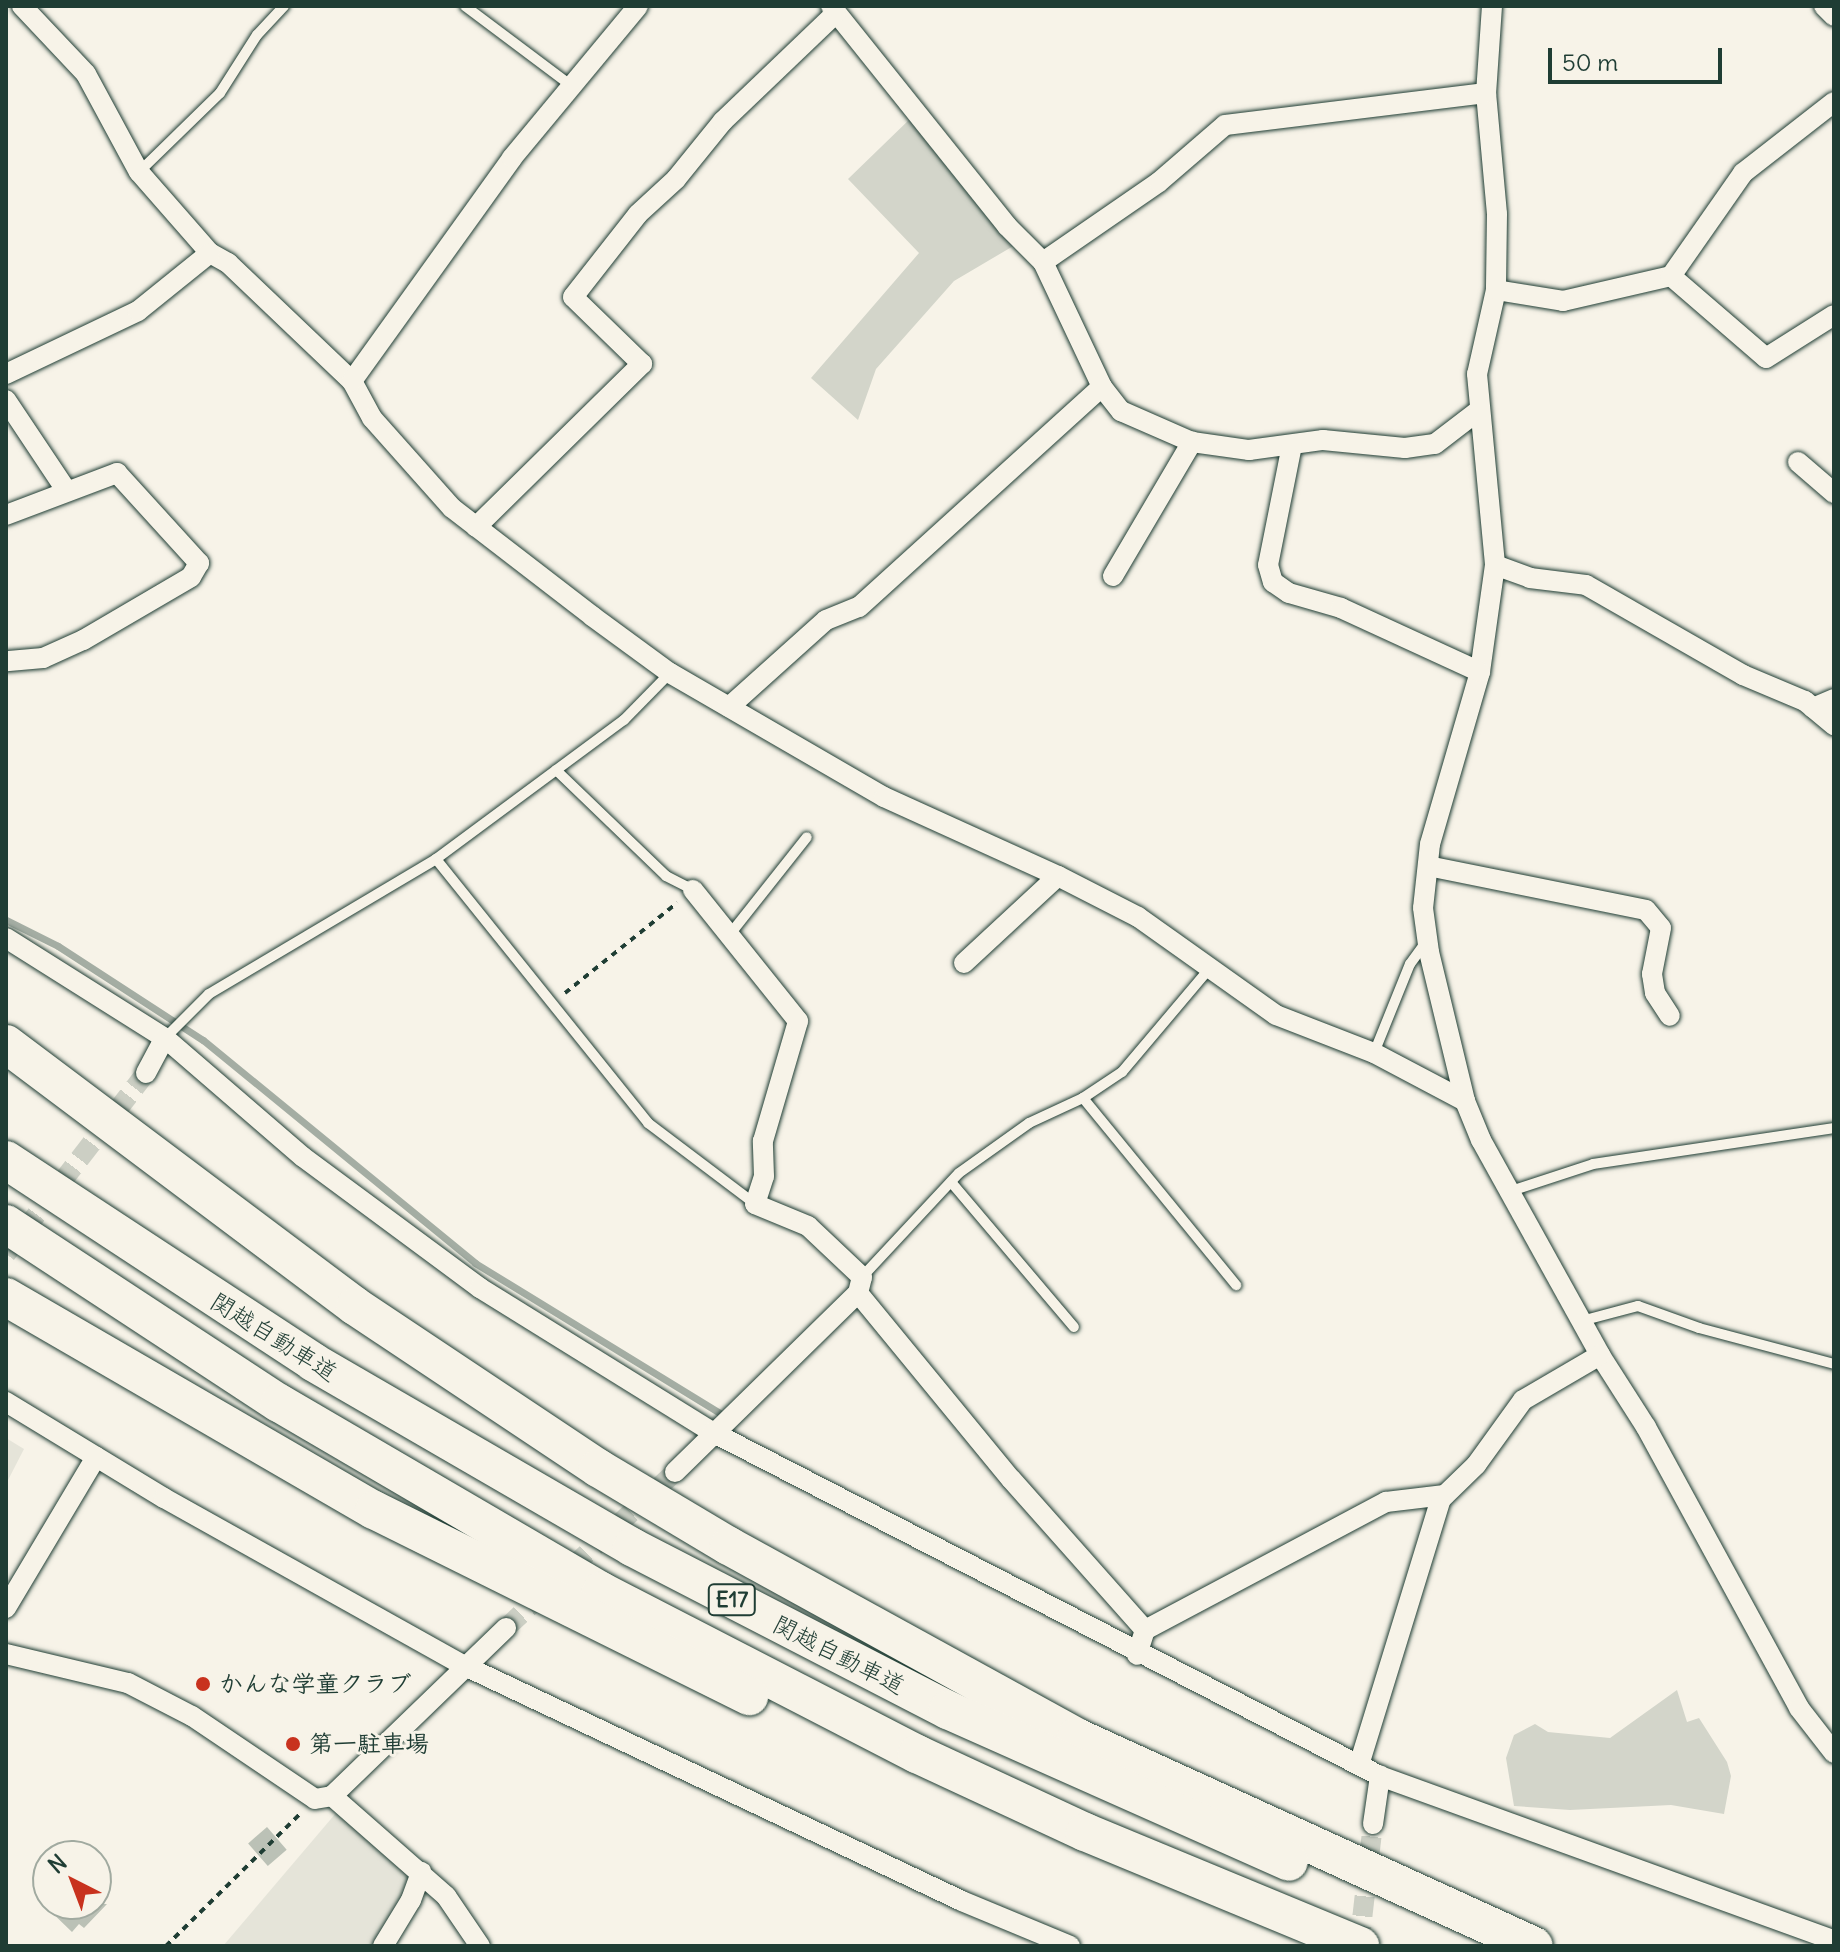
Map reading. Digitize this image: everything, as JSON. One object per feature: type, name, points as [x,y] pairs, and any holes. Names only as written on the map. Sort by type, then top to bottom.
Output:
[{"type":"highway","points":[[6,1044],[355,1306],[586,1461],[729,1546],[1076,1737],[1534,1946]]},
{"type":"highway","name":"関越自動車道","points":[[6,1160],[147,1256],[448,1443],[790,1631],[1106,1784],[1282,1860],[1507,1946]]},
{"type":"highway","name":"E17","points":[[6,1224],[279,1403],[601,1591],[931,1761],[1360,1946]]},
{"type":"highway","points":[[6,1297],[374,1510],[532,1591],[979,1802],[1319,1946]]},
{"type":"street","points":[[22,6],[86,74],[139,172],[210,253],[228,263],[352,381],[372,418],[452,508],[476,527],[670,673],[884,797],[1058,876],[1138,917],[1276,1015],[1374,1053],[1465,1101]]},
{"type":"street","points":[[352,381],[569,84],[638,6]]},
{"type":"street","points":[[1492,6],[1486,93],[1497,214],[1496,290],[1477,374],[1478,411],[1495,565],[1480,672],[1428,866],[1423,908],[1427,940],[1465,1101],[1511,1191],[1585,1320],[1600,1355],[1646,1427],[1799,1708],[1834,1753]]},
{"type":"street","points":[[1824,6],[1834,16]]},
{"type":"street","points":[[476,527],[642,364],[573,297],[638,214],[676,179],[723,121],[833,10],[1007,226],[1043,262],[1102,387],[1121,411],[1192,442],[1249,450],[1323,440],[1405,448],[1435,444],[1478,411]]},
{"type":"street","points":[[1043,262],[1159,182],[1225,125],[1486,93]]},
{"type":"street","points":[[1496,290],[1563,301],[1671,276],[1743,173],[1834,102]]},
{"type":"street","points":[[6,374],[138,311],[210,253]]},
{"type":"street","points":[[1671,276],[1766,358],[1834,315]]},
{"type":"street","points":[[729,707],[826,620],[859,607],[1102,387]]},
{"type":"street","points":[[6,400],[66,490]]},
{"type":"street","points":[[1113,576],[1192,442]]},
{"type":"street","points":[[1292,445],[1268,565],[1273,582],[1289,593],[1341,608],[1480,672]]},
{"type":"street","points":[[1798,462],[1834,493]]},
{"type":"street","points":[[6,515],[117,473],[199,563],[191,577],[83,640],[43,658],[6,661]]},
{"type":"street","points":[[1495,565],[1530,578],[1586,585],[1743,675],[1813,708],[1834,725]]},
{"type":"street","points":[[1813,708],[1834,699]]},
{"type":"street","points":[[1428,866],[1646,910],[1661,928],[1652,974],[1655,993],[1670,1016]]},
{"type":"street","points":[[964,963],[1058,876]]},
{"type":"street","points":[[693,890],[731,933],[798,1021],[763,1141],[764,1176],[755,1204],[808,1226],[860,1285],[1011,1479],[1145,1630]]},
{"type":"street","points":[[6,938],[168,1035],[303,1157],[480,1288],[712,1432],[1137,1655],[1380,1776],[1834,1940]]},
{"type":"street","points":[[146,1073],[168,1035]]},
{"type":"street","points":[[675,1472],[860,1285]]},
{"type":"street","points":[[1359,1765],[1445,1495],[1476,1465],[1523,1400],[1600,1355]]},
{"type":"street","points":[[6,1402],[96,1457],[465,1666],[962,1901],[1070,1946]]},
{"type":"street","points":[[6,1608],[96,1457]]},
{"type":"street","points":[[1137,1655],[1145,1630],[1386,1502],[1445,1495]]},
{"type":"street","points":[[324,1798],[506,1628]]},
{"type":"street","points":[[6,1654],[128,1683],[192,1716],[324,1798],[421,1872],[463,1915],[480,1946]]},
{"type":"street","points":[[1373,1824],[1380,1776]]},
{"type":"street","points":[[383,1946],[411,1900],[421,1872]]},
{"type":"lane","points":[[139,172],[220,93],[257,35],[284,6]]},
{"type":"lane","points":[[465,6],[569,84]]},
{"type":"lane","points":[[168,1035],[209,994],[436,859],[624,720],[670,673]]},
{"type":"lane","points":[[556,770],[666,876],[693,890]]},
{"type":"lane","points":[[731,933],[807,837]]},
{"type":"lane","points":[[436,859],[648,1123],[755,1204]]},
{"type":"lane","points":[[1374,1053],[1410,964],[1427,940]]},
{"type":"lane","points":[[860,1285],[951,1182],[1029,1123],[1083,1098],[1122,1072],[1210,968]]},
{"type":"lane","points":[[1083,1098],[1236,1285]]},
{"type":"lane","points":[[1511,1191],[1593,1164],[1834,1128]]},
{"type":"lane","points":[[951,1182],[1074,1327]]},
{"type":"lane","points":[[1585,1320],[1638,1306],[1699,1328],[1834,1364]]},
{"type":"path","points":[[551,1004],[693,890]]},
{"type":"path","points":[[166,1946],[324,1798]]},
{"type":"shaded area","points":[[913,116],[1015,245],[954,281],[876,369],[858,420],[811,378],[919,253],[848,179]]},
{"type":"shaded area","points":[[6,1438],[24,1449],[6,1484]]},
{"type":"shaded area","points":[[1677,1690],[1687,1722],[1699,1718],[1727,1762],[1731,1776],[1724,1814],[1671,1805],[1570,1810],[1514,1806],[1506,1758],[1514,1735],[1535,1724],[1548,1732],[1610,1738]]},
{"type":"shaded area","points":[[336,1813],[409,1876],[403,1899],[375,1946],[223,1946]]},
{"type":"building","points":[[267,1827],[287,1850],[268,1866],[248,1843]]},
{"type":"building","points":[[60,1920],[92,1920],[84,1928],[79,1924],[72,1932]]},
{"type":"waterway","points":[[6,920],[58,946],[203,1040],[475,1263],[721,1414]]},
{"type":"tunnel","points":[[6,1254],[146,1073]]},
{"type":"tunnel","points":[[506,1628],[675,1472]]},
{"type":"tunnel","points":[[1359,1946],[1373,1824]]},
{"type":"place","name":"かんな学童クラブ","points":[[203,1684]]},
{"type":"place","name":"第一駐車場","points":[[293,1744]]}]
